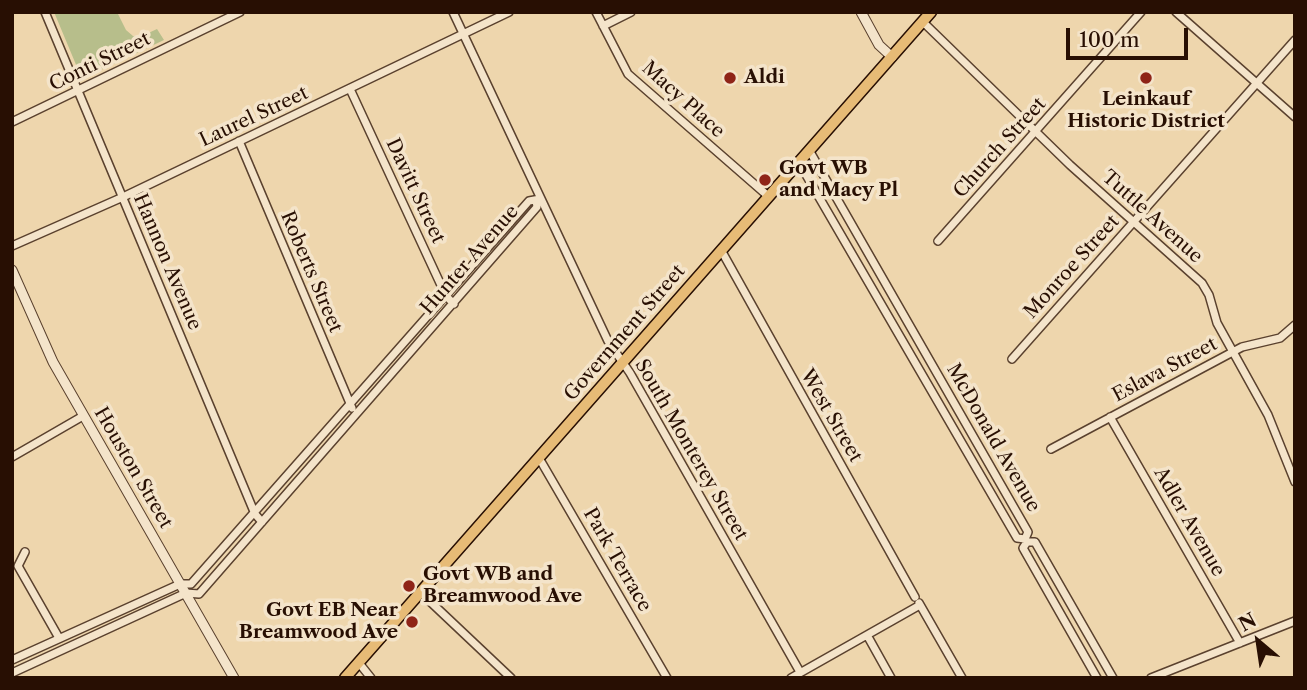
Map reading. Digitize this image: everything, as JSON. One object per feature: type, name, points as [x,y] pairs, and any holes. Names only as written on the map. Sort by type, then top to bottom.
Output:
[{"type":"main road","name":"Government Street","points":[[345,678],[931,12]]},
{"type":"street","name":"Hannon Avenue","points":[[45,12],[255,514],[262,522]]},
{"type":"street","name":"Conti Street","points":[[12,122],[240,12]]},
{"type":"street","name":"South Monterey Street","points":[[453,12],[538,200],[608,341],[800,672]]},
{"type":"street","name":"Laurel Street","points":[[12,246],[123,197],[509,12]]},
{"type":"street","name":"Macy Place","points":[[597,12],[628,74],[768,196]]},
{"type":"street","points":[[603,26],[631,12]]},
{"type":"street","points":[[861,12],[879,45],[892,57]]},
{"type":"street","name":"Church Street","points":[[938,241],[1141,12]]},
{"type":"street","points":[[1176,12],[1295,117]]},
{"type":"street","name":"Tuttle Avenue","points":[[923,22],[1035,132],[1202,282],[1209,295],[1217,323],[1268,415],[1295,482]]},
{"type":"street","name":"Monroe Street","points":[[1012,359],[1295,40]]},
{"type":"street","name":"Davitt Street","points":[[350,89],[446,296],[454,304]]},
{"type":"street","name":"Roberts Street","points":[[239,141],[350,406],[357,414]]},
{"type":"street","name":"McDonald Avenue","points":[[799,162],[1017,538],[1025,539],[1028,531],[809,150]]},
{"type":"street","name":"Hunter Avenue","points":[[12,660],[180,584],[191,584],[529,201],[538,200],[537,208],[199,594],[186,593],[12,673]]},
{"type":"street","name":"West Street","points":[[720,250],[962,678]]},
{"type":"street","name":"Houston Street","points":[[12,270],[53,362],[234,678]]},
{"type":"street","name":"Eslava Street","points":[[1051,449],[1232,352],[1280,338],[1295,326]]},
{"type":"street","points":[[12,457],[83,416]]},
{"type":"street","name":"Adler Avenue","points":[[1110,417],[1240,643]]},
{"type":"street","name":"Park Terrace","points":[[539,458],[667,678]]},
{"type":"street","name":"McDonald Avenue","points":[[1097,678],[1023,548],[1027,542],[1035,542],[1113,678]]},
{"type":"street","points":[[24,552],[18,566],[59,638]]},
{"type":"street","points":[[420,592],[510,678]]},
{"type":"street","points":[[791,678],[867,635],[917,600]]},
{"type":"street","points":[[1151,678],[1295,621]]},
{"type":"street","points":[[867,635],[891,678]]},
{"type":"street","points":[[359,663],[371,678]]},
{"type":"green space","points":[[54,12],[117,12],[126,30],[133,36],[142,36],[157,29],[164,40],[82,79]]},
{"type":"place","name":"Aldi","points":[[730,78]]},
{"type":"place","name":"Leinkauf Historic District","points":[[1146,78]]},
{"type":"place","name":"Govt WB and Macy Pl","points":[[765,180]]},
{"type":"place","name":"Govt WB and Breamwood Ave","points":[[409,586]]},
{"type":"place","name":"Govt EB Near Breamwood Ave","points":[[412,622]]}]
